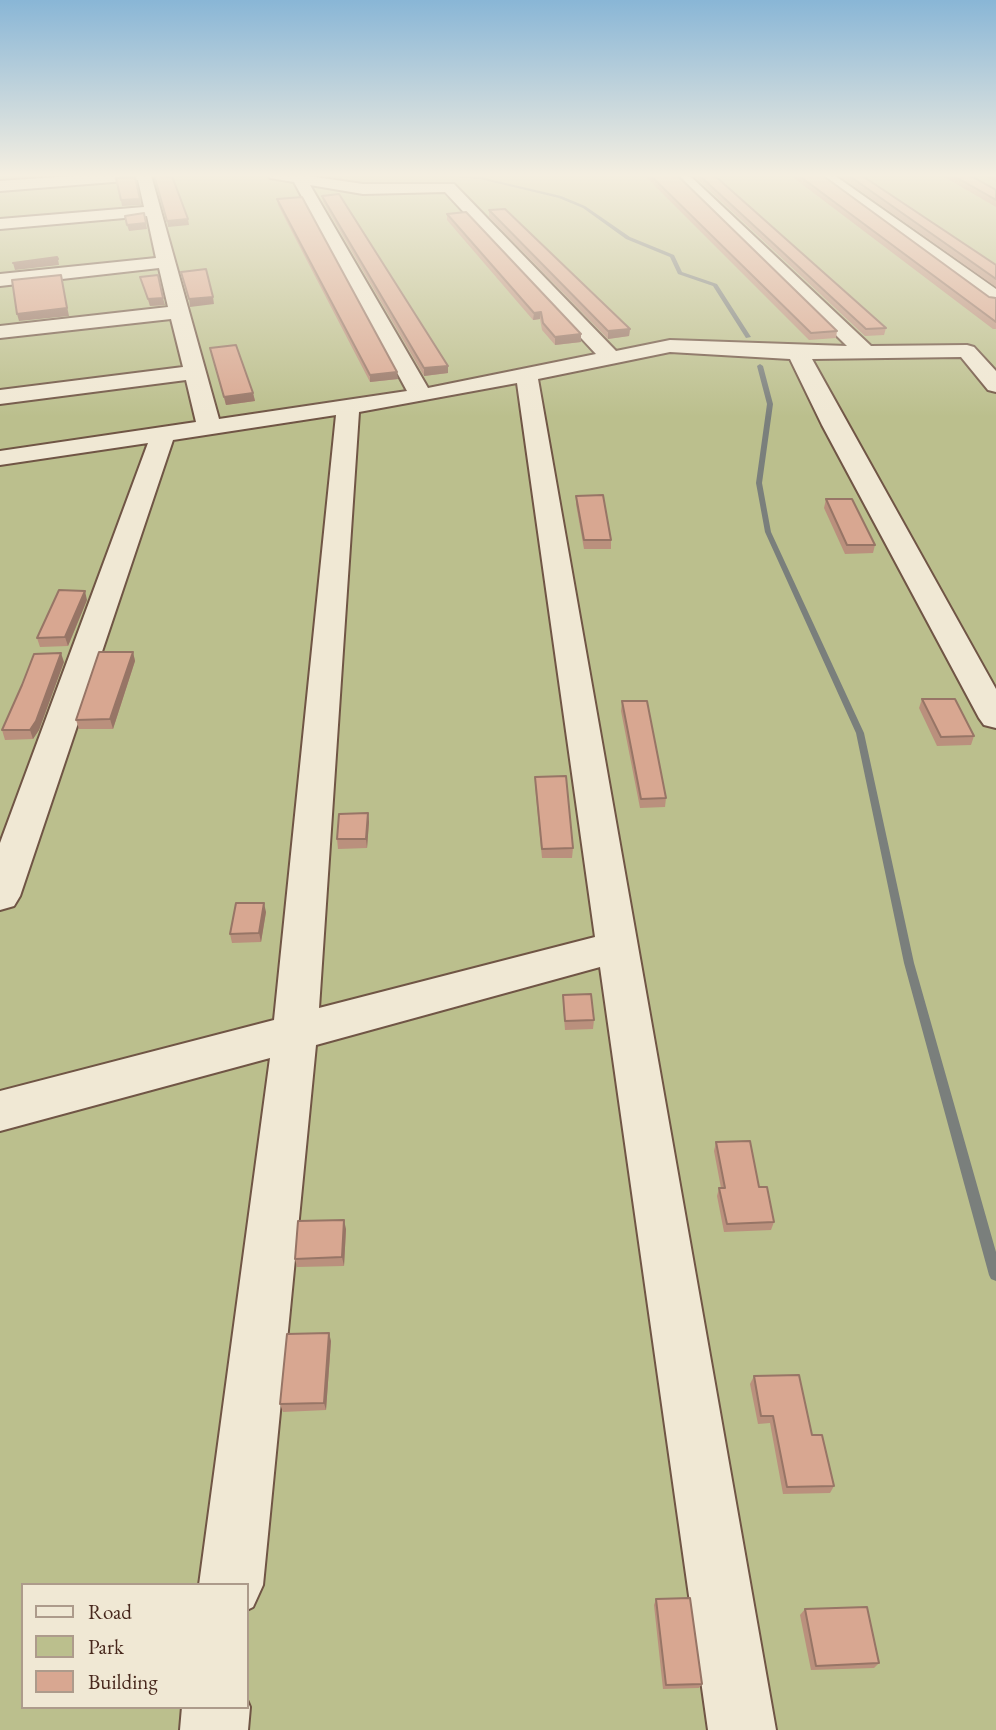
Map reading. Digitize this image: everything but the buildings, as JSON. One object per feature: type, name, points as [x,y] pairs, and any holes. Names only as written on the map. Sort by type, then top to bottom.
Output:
[{"type":"lane","points":[[164,256],[209,427]]},
{"type":"lane","points":[[343,256],[421,396]]},
{"type":"lane","points":[[514,256],[610,357]]},
{"type":"lane","points":[[765,256],[866,353]]},
{"type":"lane","points":[[937,256],[996,298]]},
{"type":"lane","points":[[0,280],[166,262]]},
{"type":"lane","points":[[0,332],[179,312]]},
{"type":"lane","points":[[0,458],[421,396],[670,346],[798,354],[967,351],[996,385]]},
{"type":"lane","points":[[798,354],[996,718]]},
{"type":"lane","points":[[0,397],[195,372]]},
{"type":"lane","points":[[526,373],[742,1730]]},
{"type":"lane","points":[[231,1583],[295,1033],[348,406]]},
{"type":"lane","points":[[0,896],[163,434]]},
{"type":"lane","points":[[0,1111],[617,947]]},
{"type":"lane","points":[[214,1730],[216,1709]]},
{"type":"green space","points":[[0,256],[996,256],[996,1730],[0,1730]]},
{"type":"waterway","points":[[671,256],[680,273],[715,285],[748,337]]},
{"type":"waterway","points":[[760,366],[770,404],[759,483],[768,532],[860,733],[909,963],[996,1275]]}]
